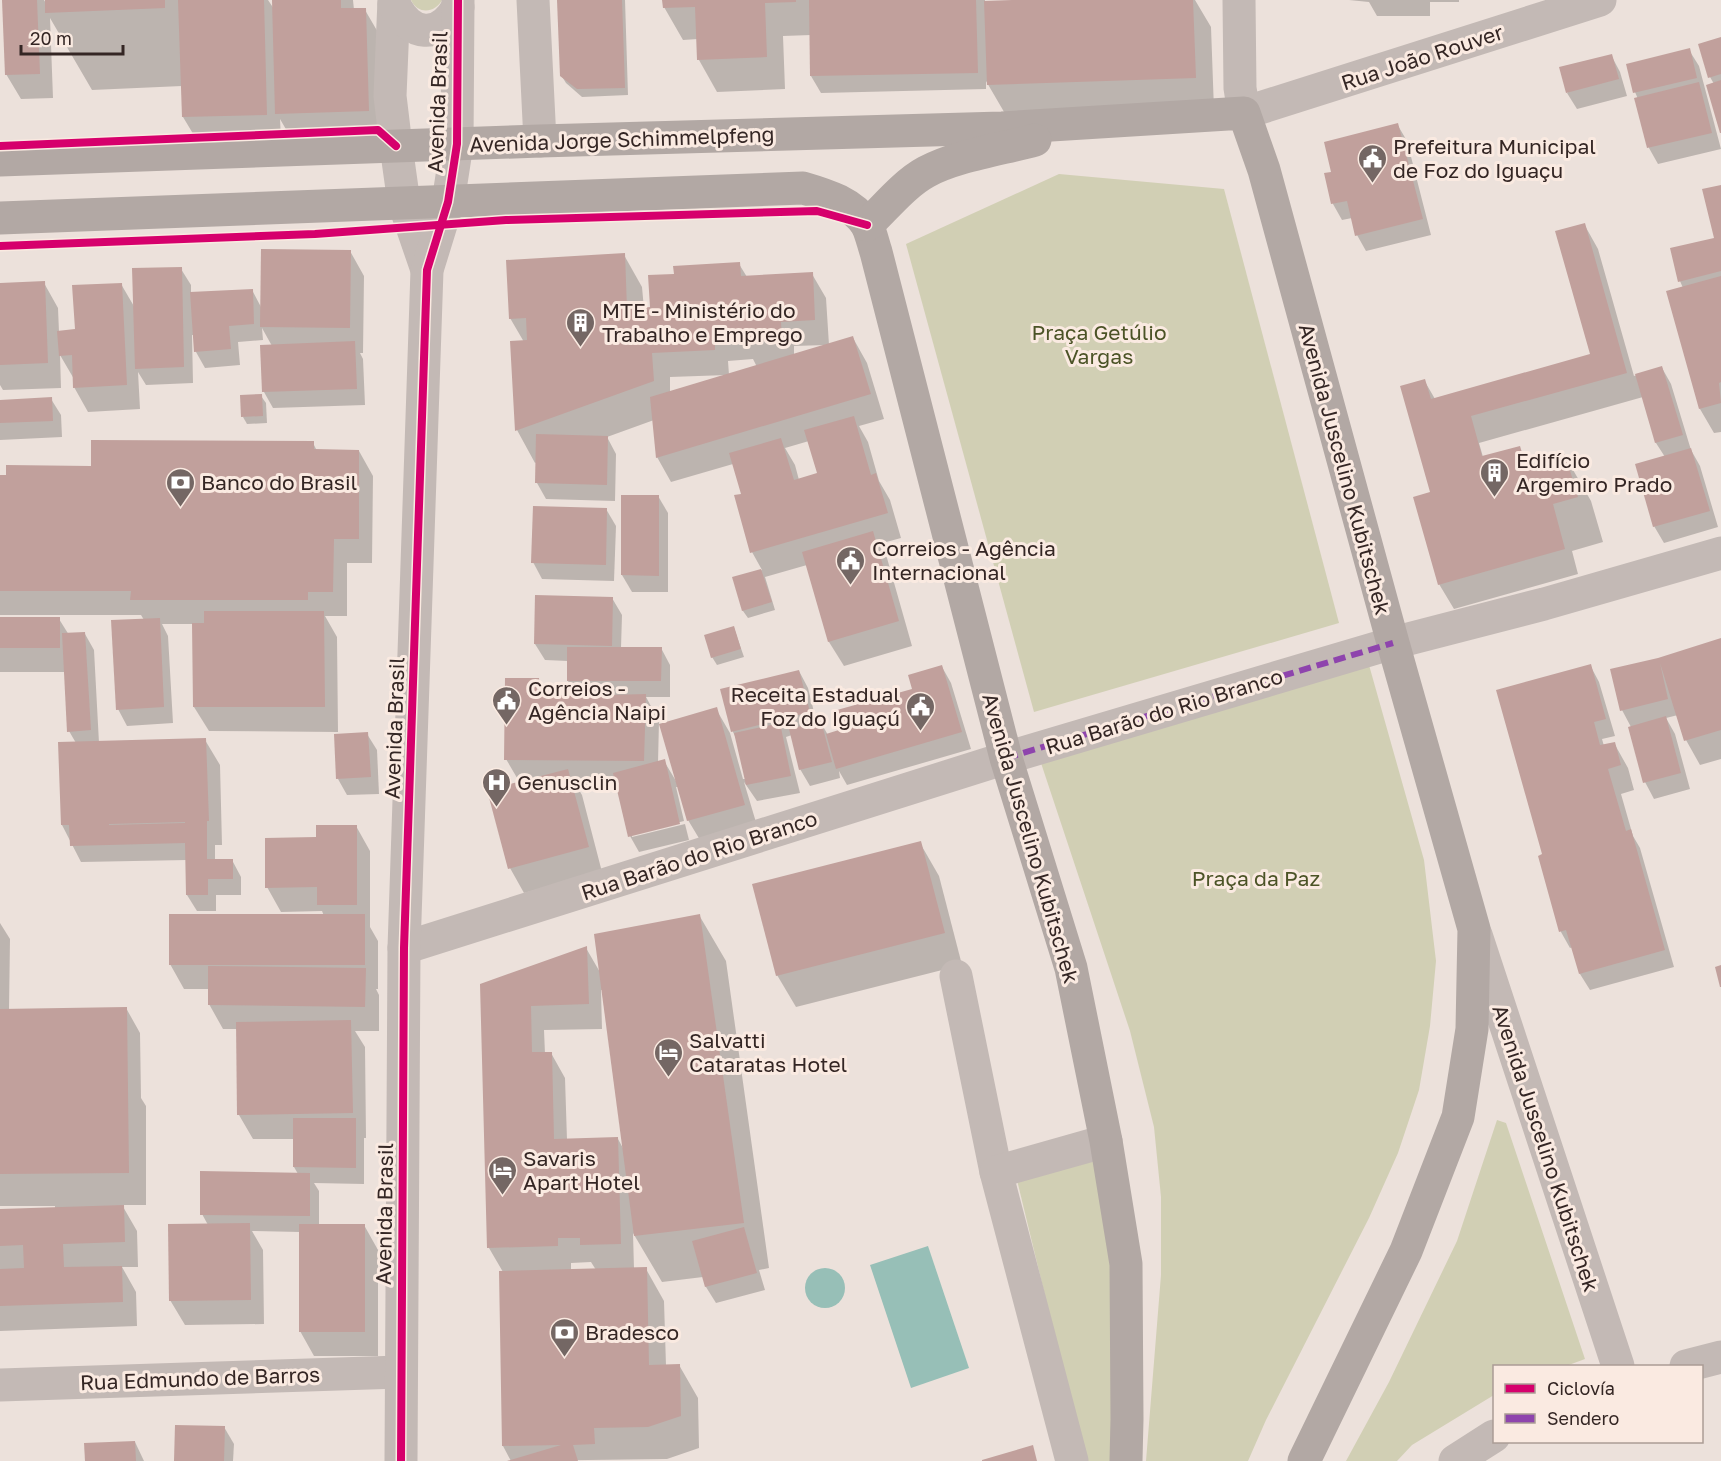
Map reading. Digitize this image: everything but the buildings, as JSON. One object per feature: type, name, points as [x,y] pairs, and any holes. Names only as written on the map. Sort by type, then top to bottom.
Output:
[{"type":"main road","name":"Avenida Jorge Schimmelpfeng","points":[[0,160],[1002,128],[1244,113]]},
{"type":"main road","name":"Avenida Juscelino Kubitschek","points":[[1244,113],[1264,170],[1393,643],[1474,929],[1472,1029],[1458,1117],[1406,1251],[1304,1461]]},
{"type":"main road","points":[[0,218],[803,188],[830,196],[852,209],[867,225],[912,181],[949,162],[1114,120]]},
{"type":"main road","name":"Avenida Juscelino Kubitschek","points":[[867,225],[879,263],[1006,758],[1071,968],[1106,1142],[1126,1264],[1126,1461]]},
{"type":"street","points":[[533,0],[540,141]]},
{"type":"street","points":[[1239,0],[1240,88],[1244,113]]},
{"type":"street","name":"Rua João Rouver","points":[[1244,113],[1600,0]]},
{"type":"street","points":[[394,2],[400,17],[411,27],[425,30],[439,28],[451,20],[458,4]]},
{"type":"street","name":"Avenida Brasil","points":[[394,2],[390,96],[396,146],[404,203],[427,270]]},
{"type":"street","name":"Avenida Brasil","points":[[401,1461],[404,948],[427,270],[448,202],[457,144],[458,4]]},
{"type":"street","name":"Rua Barão do Rio Branco","points":[[404,948],[1006,758],[1393,643],[1544,604],[1721,553]]},
{"type":"street","name":"Avenida Juscelino Kubitschek","points":[[1474,929],[1618,1365]]},
{"type":"street","points":[[956,976],[996,1172],[1072,1461]]},
{"type":"street","points":[[996,1172],[1106,1142]]},
{"type":"street","points":[[1690,1365],[1721,1356]]},
{"type":"street","name":"Rua Edmundo de Barros","points":[[0,1384],[400,1372]]},
{"type":"street","points":[[1455,1461],[1493,1437]]},
{"type":"green space","points":[[411,0],[442,0],[431,10],[422,10]]},
{"type":"green space","name":"Praça Getúlio Vargas","points":[[1059,174],[1224,189],[1339,623],[1034,712],[906,244]]},
{"type":"green space","name":"Praça da Paz","points":[[1369,665],[1424,860],[1436,961],[1430,1026],[1419,1090],[1398,1153],[1369,1218],[1266,1420],[1248,1461],[1146,1461],[1161,1275],[1161,1197],[1154,1127],[1130,1031],[1041,763]]},
{"type":"green space","points":[[1497,1120],[1506,1123],[1585,1359],[1569,1365],[1493,1365],[1493,1396],[1412,1445],[1397,1461],[1346,1461],[1389,1382],[1457,1241]]},
{"type":"green space","points":[[1095,1160],[1115,1267],[1116,1461],[1085,1461],[1017,1180]]},
{"type":"water","points":[[928,1246],[969,1368],[911,1388],[870,1265]]},
{"type":"water","points":[[825,1268],[833,1269],[839,1274],[844,1280],[844,1296],[839,1302],[833,1307],[825,1308],[817,1307],[811,1302],[806,1296],[805,1288],[806,1280],[811,1274],[817,1269]]},
{"type":"marked path","points":[[1006,758],[1393,643]]},
{"type":"cycle path","points":[[401,1461],[404,948],[427,270],[448,202],[457,144],[458,0]]},
{"type":"cycle path","points":[[0,146],[378,130],[396,146]]},
{"type":"cycle path","points":[[0,246],[315,234],[506,220],[817,211],[867,225]]},
{"type":"place","name":"Prefeitura Municipal de Foz do Iguaçu","points":[[1372,184]]},
{"type":"place","name":"MTE - Ministério do Trabalho e Emprego","points":[[581,348]]},
{"type":"place","name":"Edifício Argemiro Prado","points":[[1495,498]]},
{"type":"place","name":"Banco do Brasil","points":[[180,508]]},
{"type":"place","name":"Correios - Agência Internacional","points":[[851,586]]},
{"type":"place","name":"Correios - Agência Naipi","points":[[507,726]]},
{"type":"place","name":"Receita Estadual Foz do Iguaçú","points":[[921,732]]},
{"type":"place","name":"Genusclin","points":[[496,808]]},
{"type":"place","name":"Salvatti Cataratas Hotel","points":[[668,1078]]},
{"type":"place","name":"Savaris Apart Hotel","points":[[502,1196]]},
{"type":"place","name":"Bradesco","points":[[564,1358]]}]
